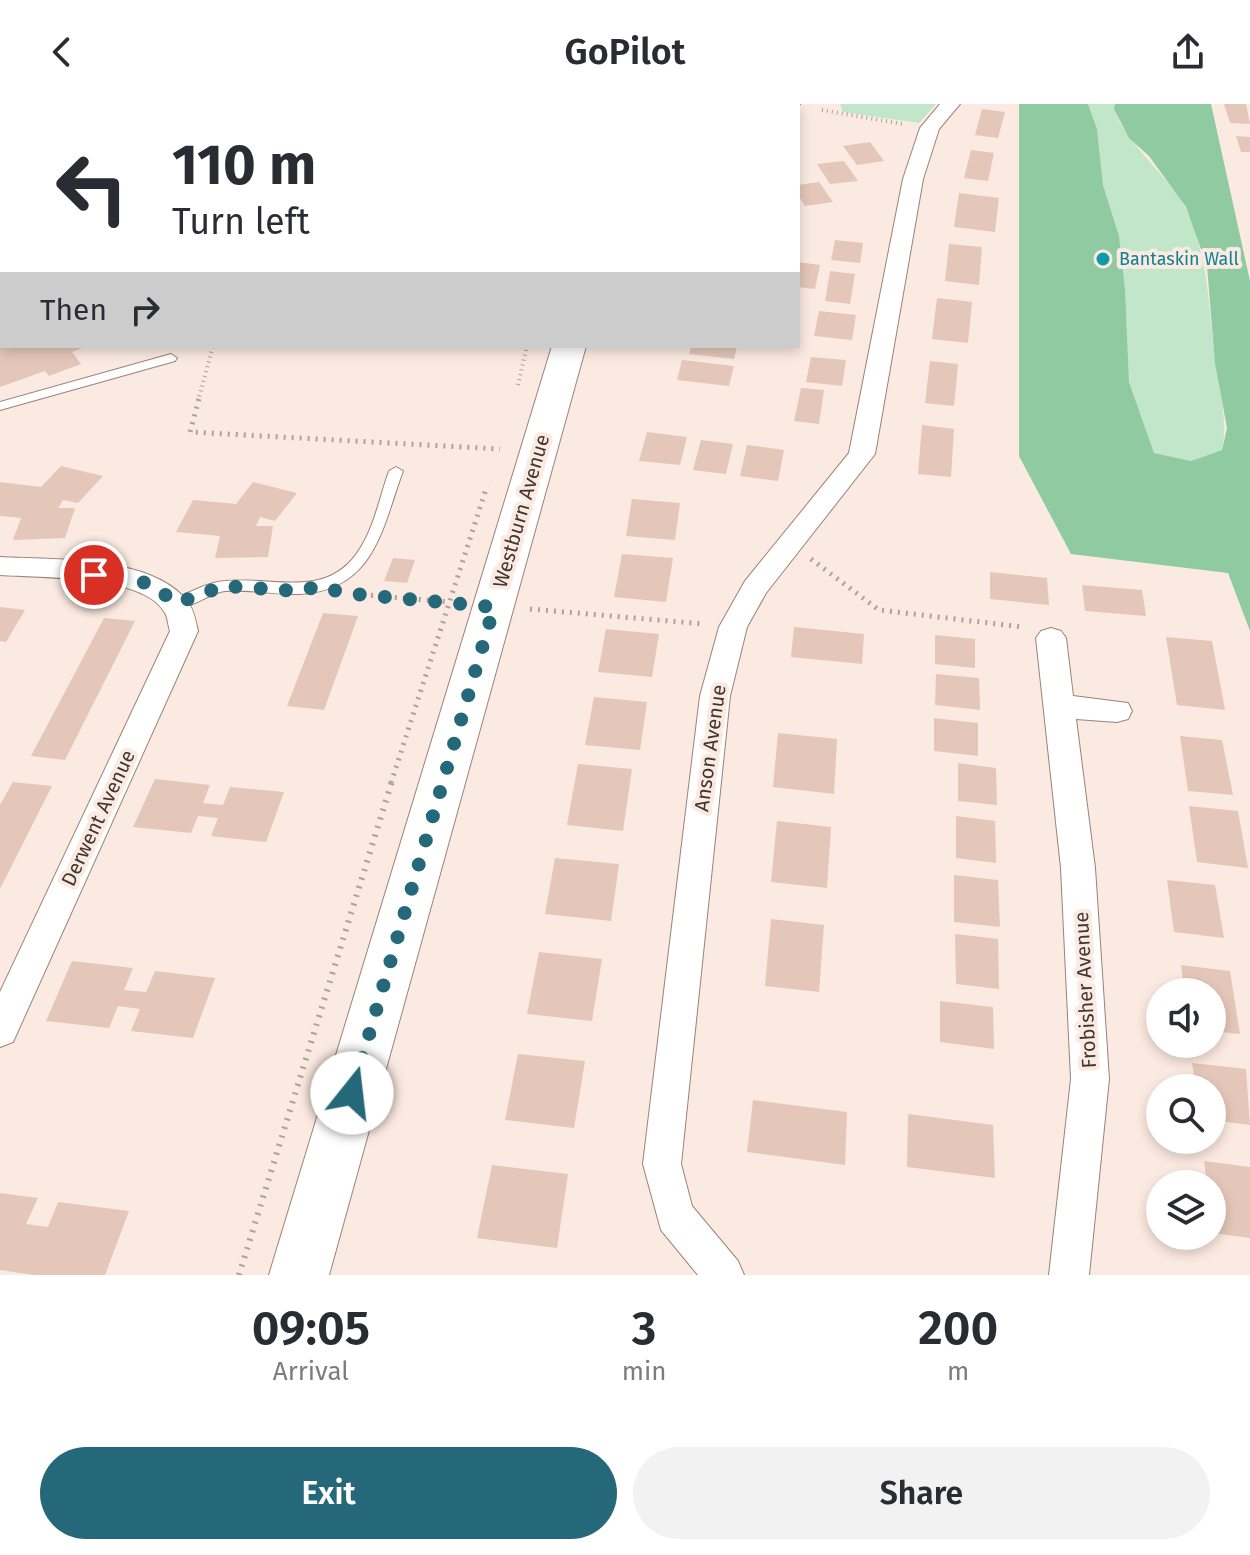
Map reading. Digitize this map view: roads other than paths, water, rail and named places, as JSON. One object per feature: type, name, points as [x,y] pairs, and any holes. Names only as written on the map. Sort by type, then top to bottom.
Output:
[{"type":"main road","name":"Westburn Avenue","points":[[299,1275],[568,348]]},
{"type":"street","name":"Anson Avenue","points":[[712,1262],[675,1216],[662,1164],[715,696],[733,627],[755,588],[862,454],[913,179],[930,128],[950,104]]},
{"type":"street","points":[[0,566],[125,577],[157,588],[178,603]]},
{"type":"street","name":"Derwent Avenue","points":[[0,1031],[184,631],[184,616],[178,603]]},
{"type":"street","name":"Frobisher Avenue","points":[[1051,638],[1078,868],[1090,1079],[1069,1275]]},
{"type":"street","points":[[1059,706],[1117,711]]},
{"type":"lane","points":[[0,406],[171,358]]},
{"type":"lane","points":[[178,603],[223,586],[298,591],[321,586],[349,570],[366,551],[396,471]]},
{"type":"place","name":"Bantaskin Wall","points":[[1103,259]]}]
